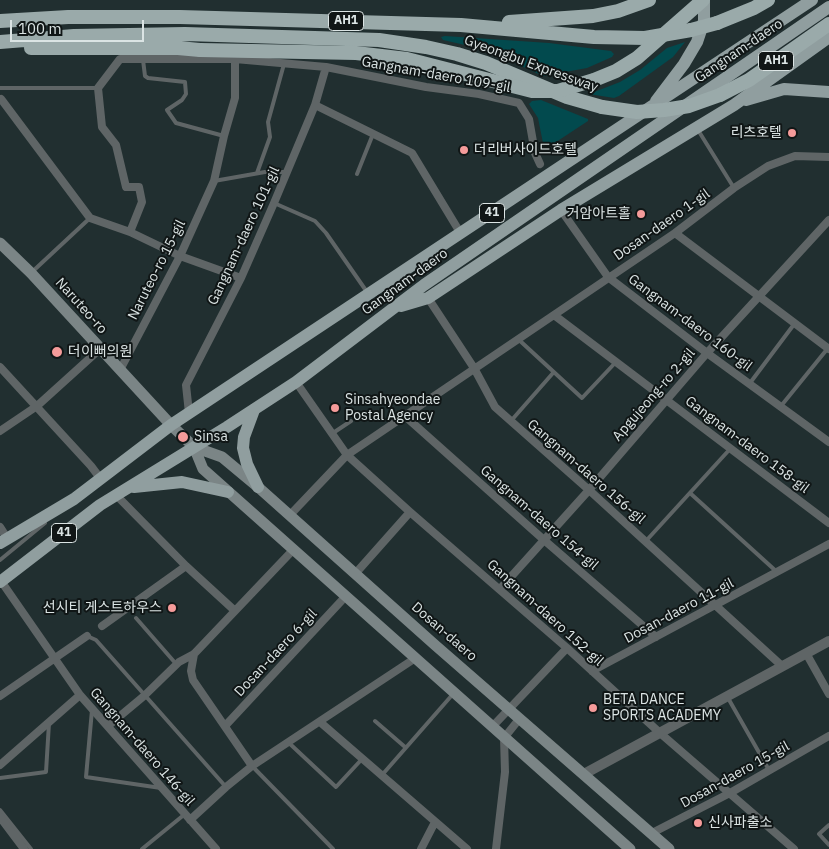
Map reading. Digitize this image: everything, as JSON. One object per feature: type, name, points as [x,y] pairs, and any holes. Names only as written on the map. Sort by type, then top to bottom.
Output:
[{"type":"highway","points":[[461,24],[593,16],[618,11],[649,0]]},
{"type":"highway","points":[[0,48],[178,48],[356,53],[407,60],[532,91],[558,90],[594,80],[616,71],[638,58],[703,0]]},
{"type":"highway","name":"Gyeongbu Expressway","points":[[0,21],[68,17],[180,17],[461,24],[594,38],[645,38],[718,23],[768,0]]},
{"type":"highway","name":"Gyeongbu Expressway","points":[[0,42],[74,36],[185,34],[378,40],[426,46],[457,54],[486,63],[567,97],[602,107],[637,112],[690,106],[720,95],[749,80],[829,24]]},
{"type":"main road","points":[[651,108],[684,64],[697,42],[704,21],[703,0]]},
{"type":"main road","name":"Gangnam-daero","points":[[2,536],[74,499],[171,425],[812,0]]},
{"type":"main road","name":"Gangnam-daero","points":[[0,581],[100,505],[296,382],[432,280],[829,8]]},
{"type":"main road","points":[[394,308],[428,298],[562,210],[734,105],[829,37]]},
{"type":"main road","points":[[734,105],[760,95],[784,89],[829,92]]},
{"type":"main road","name":"Naruteo-ro","points":[[0,243],[31,273],[171,425]]},
{"type":"main road","points":[[254,410],[244,437],[243,446],[247,464],[258,487]]},
{"type":"main road","name":"Dosan-daero","points":[[171,425],[194,447],[203,469],[414,659],[630,849]]},
{"type":"main road","name":"Dosan-daero","points":[[194,447],[222,457],[258,487],[670,849]]},
{"type":"main road","points":[[129,487],[182,482],[228,492]]},
{"type":"street","name":"Gangnam-daero 109-gil","points":[[98,88],[120,59],[235,59],[326,67],[410,84],[480,94],[519,103],[529,119],[535,153],[540,164]]},
{"type":"street","name":"Naruteo-ro 15-gil","points":[[120,370],[180,256],[214,181],[235,98],[235,59]]},
{"type":"street","name":"Gangnam-daero 101-gil","points":[[189,413],[186,385],[241,278],[288,172],[315,105],[326,67]]},
{"type":"street","points":[[98,88],[102,127],[116,145],[126,187],[139,186],[142,202],[130,232]]},
{"type":"street","points":[[0,98],[90,218],[130,232],[180,256],[241,278]]},
{"type":"street","points":[[315,105],[412,153],[461,234]]},
{"type":"street","name":"Dosan-daero 1-gil","points":[[290,515],[347,455],[608,277],[676,233],[734,188],[768,166],[795,156],[829,157]]},
{"type":"street","name":"Gangnam-daero 160-gil","points":[[562,210],[608,277],[707,353],[829,442]]},
{"type":"street","name":"Apgujeong-ro 2-gil","points":[[500,589],[589,490],[707,353],[828,221]]},
{"type":"street","points":[[676,233],[828,348]]},
{"type":"street","name":"Gangnam-daero 156-gil","points":[[428,298],[474,368],[495,408],[589,490],[782,666]]},
{"type":"street","name":"Gangnam-daero 158-gil","points":[[554,315],[829,523]]},
{"type":"street","points":[[0,431],[37,406],[100,349]]},
{"type":"street","points":[[0,367],[100,478]]},
{"type":"street","name":"Gangnam-daero 152-gil","points":[[296,382],[347,455],[567,648],[660,733],[794,849]]},
{"type":"street","name":"Gangnam-daero 154-gil","points":[[406,416],[656,638]]},
{"type":"street","points":[[116,495],[186,566],[234,610]]},
{"type":"street","points":[[355,574],[410,512]]},
{"type":"street","name":"Dosan-daero 11-gil","points":[[592,671],[829,544]]},
{"type":"street","points":[[108,726],[144,696],[179,662],[194,654],[293,550]]},
{"type":"street","points":[[102,626],[186,566]]},
{"type":"street","name":"Gangnam-daero 146-gil","points":[[0,581],[80,695],[216,849]]},
{"type":"street","name":"Dosan-daero 6-gil","points":[[225,726],[345,597]]},
{"type":"street","points":[[0,696],[87,636]]},
{"type":"street","points":[[584,774],[829,641]]},
{"type":"street","points":[[492,727],[567,648]]},
{"type":"street","points":[[806,653],[829,694]]},
{"type":"street","points":[[194,654],[191,670],[193,680],[252,766]]},
{"type":"street","points":[[188,817],[252,766],[414,659]]},
{"type":"street","points":[[0,764],[80,695]]},
{"type":"street","points":[[498,847],[505,772],[504,738],[520,718]]},
{"type":"street","points":[[320,722],[467,849]]},
{"type":"street","name":"Dosan-daero 15-gil","points":[[652,834],[730,793],[829,736]]},
{"type":"street","points":[[0,817],[24,849]]},
{"type":"street","points":[[421,849],[435,822]]},
{"type":"lane","points":[[143,60],[145,76],[161,81],[185,82],[186,94],[182,100],[167,110],[176,123],[224,136]]},
{"type":"lane","points":[[257,173],[270,137],[268,122],[284,64]]},
{"type":"lane","points":[[0,88],[98,88]]},
{"type":"lane","points":[[697,128],[734,188]]},
{"type":"lane","points":[[357,174],[373,134]]},
{"type":"lane","points":[[214,181],[257,173],[288,172]]},
{"type":"lane","points":[[274,203],[315,222],[326,233],[369,295]]},
{"type":"lane","points":[[31,273],[90,218]]},
{"type":"lane","name":"Gangnam-daero 160-gil","points":[[750,383],[796,323]]},
{"type":"lane","points":[[518,339],[582,398],[615,363]]},
{"type":"lane","points":[[781,406],[828,348]]},
{"type":"lane","name":"Gangnam-daero 156-gil","points":[[510,422],[553,373]]},
{"type":"lane","points":[[333,433],[351,421]]},
{"type":"lane","name":"Gangnam-daero 156-gil","points":[[646,542],[731,448]]},
{"type":"lane","points":[[690,493],[778,572]]},
{"type":"lane","points":[[0,560],[74,499]]},
{"type":"lane","points":[[136,618],[177,665]]},
{"type":"lane","points":[[87,636],[96,640],[226,787]]},
{"type":"lane","points":[[382,775],[453,693]]},
{"type":"lane","points":[[727,696],[769,770]]},
{"type":"lane","points":[[92,709],[86,777],[163,788]]},
{"type":"lane","points":[[0,778],[46,772],[49,721]]},
{"type":"lane","points":[[375,721],[405,747]]},
{"type":"lane","points":[[289,743],[336,787],[362,759]]},
{"type":"lane","points":[[252,766],[333,849]]},
{"type":"lane","points":[[0,810],[31,849]]},
{"type":"lane","points":[[142,849],[188,817]]},
{"type":"lane","points":[[829,825],[819,834],[829,845]]},
{"type":"shaded area","points":[[441,37],[549,43],[611,51],[614,54],[612,57],[587,68],[543,76],[487,50],[443,40]]},
{"type":"shaded area","points":[[685,42],[673,57],[619,96],[614,98],[589,94],[620,82],[640,70],[667,48]]},
{"type":"shaded area","points":[[541,100],[588,119],[588,121],[550,146],[547,146],[543,143],[538,118],[529,104],[532,101]]},
{"type":"place","name":"리츠호텔","points":[[792,133]]},
{"type":"place","name":"더리버사이드호텔","points":[[464,150]]},
{"type":"place","name":"거암아트홀","points":[[641,214]]},
{"type":"place","name":"더이뻐의원","points":[[57,352]]},
{"type":"place","name":"Sinsahyeondae Postal Agency","points":[[335,408]]},
{"type":"place","name":"Sinsa","points":[[183,437]]},
{"type":"place","name":"선시티 게스트하우스","points":[[172,608]]},
{"type":"place","name":"BETA DANCE SPORTS ACADEMY","points":[[593,708]]},
{"type":"place","name":"신사파출소","points":[[698,823]]}]
